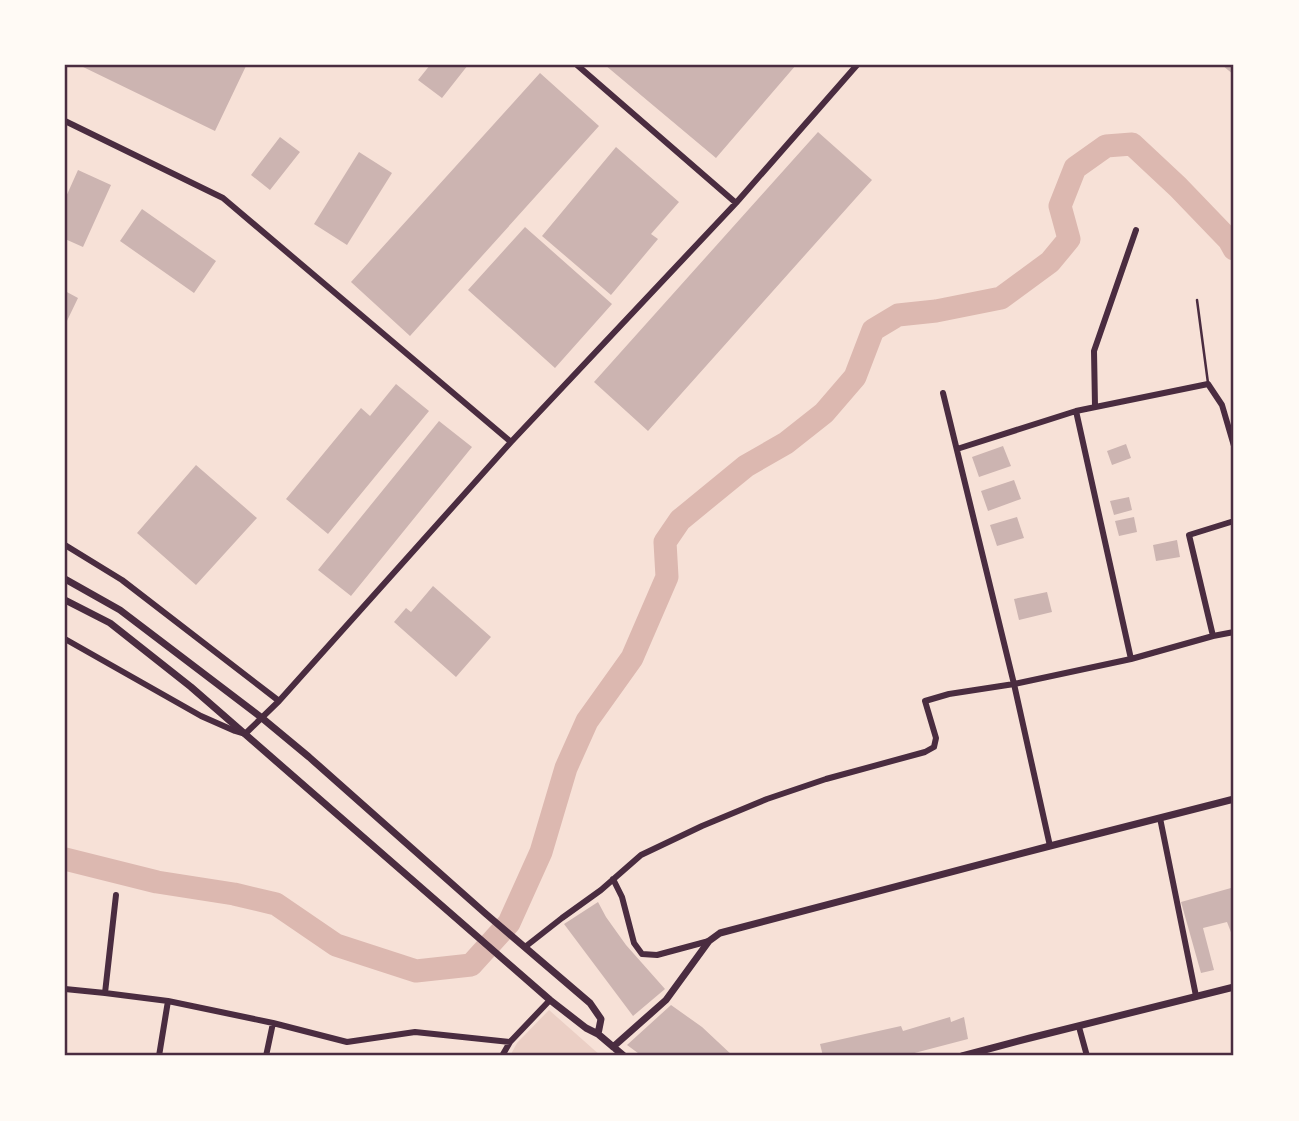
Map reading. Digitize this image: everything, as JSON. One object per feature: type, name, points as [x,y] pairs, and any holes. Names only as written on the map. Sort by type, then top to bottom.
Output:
[{"type":"street","points":[[577,65],[736,203]]},
{"type":"street","points":[[246,734],[279,701],[511,442],[736,203],[857,65]]},
{"type":"street","points":[[65,121],[223,198],[511,442]]},
{"type":"street","points":[[1095,407],[1094,351],[1136,230]]},
{"type":"street","points":[[957,449],[1076,411],[1208,384],[1222,405],[1234,446]]},
{"type":"street","points":[[943,393],[1014,684],[1049,846]]},
{"type":"street","points":[[1076,411],[1131,659]]},
{"type":"street","points":[[1213,636],[1189,535],[1234,521]]},
{"type":"street","points":[[65,545],[122,580],[279,701]]},
{"type":"street","points":[[65,579],[120,610],[309,757],[590,1003],[601,1019],[598,1034]]},
{"type":"street","points":[[65,600],[110,624],[191,687],[550,1000],[624,1056]]},
{"type":"street","points":[[525,947],[641,855],[767,799],[934,747],[936,738],[925,701],[1131,659],[1234,632]]},
{"type":"street","points":[[65,639],[201,716],[246,734]]},
{"type":"street","points":[[613,1047],[666,1000],[709,941],[720,933],[1234,799]]},
{"type":"street","points":[[1160,818],[1196,996]]},
{"type":"street","points":[[613,879],[622,897],[634,943],[642,954],[657,955],[709,941]]},
{"type":"street","points":[[105,993],[116,895]]},
{"type":"street","points":[[962,1056],[1234,987]]},
{"type":"street","points":[[65,989],[168,1001],[347,1042],[415,1032],[510,1042]]},
{"type":"street","points":[[502,1056],[510,1042],[550,1000]]},
{"type":"street","points":[[159,1056],[168,1001]]},
{"type":"street","points":[[266,1056],[273,1023]]},
{"type":"street","points":[[1079,1027],[1087,1056]]},
{"type":"lane","points":[[1197,300],[1208,384]]},
{"type":"shaded area","points":[[549,1010],[601,1056],[510,1056],[517,1043]]},
{"type":"building","points":[[79,65],[243,65],[246,66],[215,131]]},
{"type":"building","points":[[430,65],[468,65],[442,98],[418,80]]},
{"type":"building","points":[[605,65],[796,65],[716,158]]},
{"type":"building","points":[[1222,65],[1234,65],[1234,75]]},
{"type":"building","points":[[540,73],[599,126],[410,336],[351,282]]},
{"type":"building","points":[[818,132],[872,180],[648,431],[594,382]]},
{"type":"building","points":[[280,137],[300,152],[270,190],[251,175]]},
{"type":"building","points":[[616,147],[679,202],[651,234],[658,239],[611,295],[542,236]]},
{"type":"building","points":[[359,152],[392,173],[347,245],[314,224]]},
{"type":"building","points":[[78,170],[111,185],[83,247],[65,239],[65,199]]},
{"type":"building","points":[[142,209],[216,261],[194,293],[120,241]]},
{"type":"building","points":[[525,227],[612,304],[555,368],[468,290]]},
{"type":"building","points":[[65,291],[78,298],[65,325]]},
{"type":"building","points":[[396,384],[429,411],[328,534],[286,499],[361,408],[370,416]]},
{"type":"building","points":[[439,421],[472,447],[351,596],[318,570]]},
{"type":"building","points":[[1126,444],[1131,458],[1112,465],[1107,451]]},
{"type":"building","points":[[1003,446],[1011,466],[979,477],[972,457]]},
{"type":"building","points":[[196,465],[257,518],[196,585],[137,533]]},
{"type":"building","points":[[1014,480],[1021,499],[988,511],[981,491]]},
{"type":"building","points":[[1129,497],[1132,510],[1114,515],[1110,501]]},
{"type":"building","points":[[1017,517],[1024,538],[997,546],[990,525]]},
{"type":"building","points":[[1134,517],[1137,532],[1119,536],[1115,521]]},
{"type":"building","points":[[1177,540],[1180,557],[1156,561],[1153,545]]},
{"type":"building","points":[[433,586],[491,637],[456,677],[394,622],[406,608],[411,612]]},
{"type":"building","points":[[1047,592],[1052,612],[1019,620],[1014,599]]},
{"type":"building","points":[[1231,888],[1234,900],[1234,940],[1227,922],[1203,928],[1214,970],[1201,973],[1181,902]]},
{"type":"building","points":[[598,902],[626,945],[665,989],[633,1016],[564,924]]},
{"type":"building","points":[[671,1005],[702,1027],[733,1056],[642,1056],[627,1045]]},
{"type":"building","points":[[950,1017],[951,1022],[964,1017],[968,1039],[903,1056],[823,1056],[820,1044],[901,1026],[903,1031]]},
{"type":"waterway","points":[[65,859],[157,882],[234,894],[276,904],[336,945],[416,971],[471,965],[509,923],[541,852],[566,768],[587,721],[632,658],[667,577],[665,542],[680,520],[746,466],[786,443],[824,413],[855,377],[873,330],[898,315],[936,311],[1001,298],[1050,262],[1069,239],[1060,206],[1075,168],[1106,146],[1132,144],[1178,187],[1229,240],[1234,249]]}]
